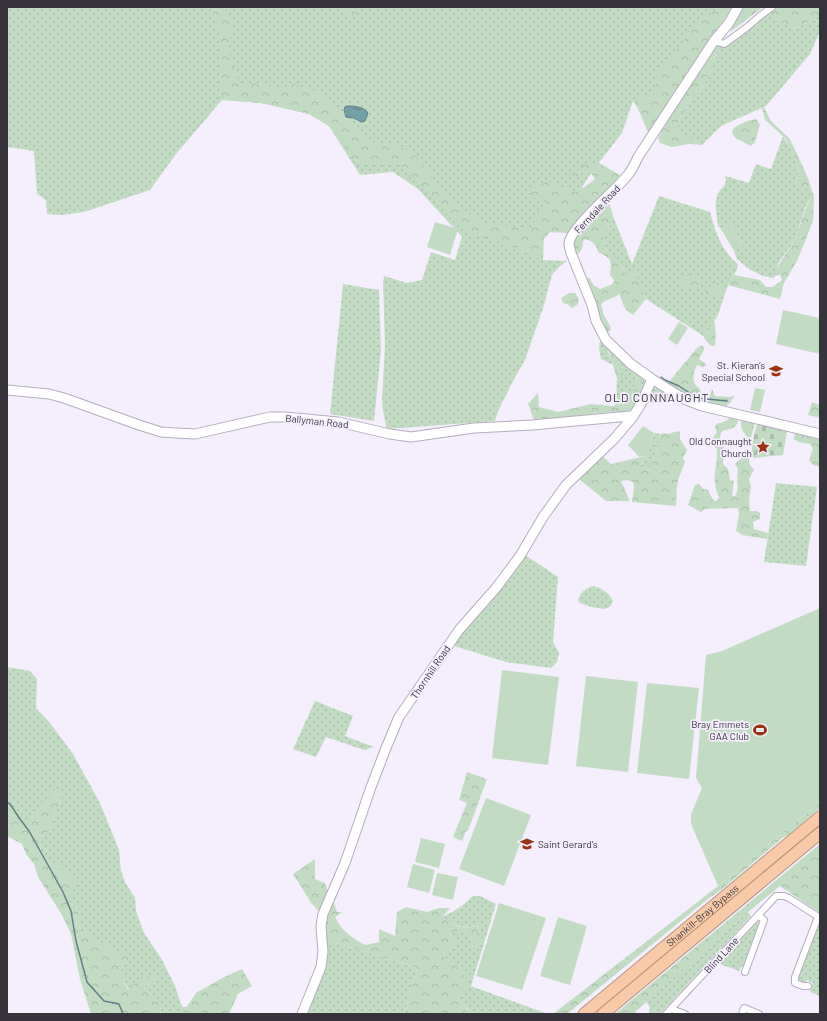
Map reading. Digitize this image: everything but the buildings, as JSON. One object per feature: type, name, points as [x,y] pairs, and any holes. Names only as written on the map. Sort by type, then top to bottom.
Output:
[{"type":"highway","name":"Shankill-Bray Bypass","points":[[584,1014],[820,817]]},
{"type":"highway","name":"Shankill-Bray Bypass","points":[[603,1014],[820,833]]},
{"type":"street","name":"Ferndale Road","points":[[738,7],[729,23],[714,41],[627,176],[578,227],[572,235],[569,244],[602,334],[606,340],[631,364],[684,399],[702,406],[820,434]]},
{"type":"street","points":[[714,41],[724,44],[772,7]]},
{"type":"street","name":"Thornhill Road","points":[[302,1014],[321,967],[323,952],[321,926],[323,914],[346,863],[370,787],[400,717],[459,630],[496,588],[520,556],[543,517],[566,485],[609,444],[632,418],[641,404],[652,379]]},
{"type":"street","name":"Ballyman Road","points":[[7,390],[49,394],[64,398],[161,432],[195,434],[270,417],[338,422],[390,434],[411,437],[474,428],[532,425],[630,416],[632,418]]},
{"type":"street","name":"Blind Lane","points":[[669,1012],[776,896],[784,896],[789,898],[819,918]]},
{"type":"street","points":[[745,972],[764,920],[758,915]]},
{"type":"street","points":[[808,986],[798,984],[795,980],[819,918]]},
{"type":"street","points":[[742,1014],[744,1008],[759,1014]]},
{"type":"street","points":[[669,1012],[685,1014]]},
{"type":"green space","points":[[7,7],[723,7],[661,94],[637,107],[633,101],[622,133],[591,173],[566,213],[540,244],[543,260],[567,261],[552,275],[543,308],[525,360],[498,411],[495,421],[387,429],[382,399],[385,345],[384,276],[407,283],[422,280],[431,252],[455,260],[462,237],[418,189],[393,172],[360,175],[329,126],[309,114],[261,103],[222,100],[176,154],[150,190],[84,212],[62,215],[47,214],[46,200],[37,194],[34,151],[7,147]]},
{"type":"green space","points":[[212,7],[225,7],[231,22],[229,51],[235,74],[241,83],[256,83],[281,88],[293,84],[316,91],[367,141],[395,145],[414,153],[450,199],[484,224],[533,229],[535,215],[545,204],[540,198],[530,198],[531,190],[546,180],[571,191],[585,187],[595,179],[591,173],[585,170],[575,178],[570,178],[585,163],[599,163],[620,175],[605,195],[568,233],[544,232],[543,260],[502,243],[464,232],[401,165],[356,164],[329,126],[309,114],[261,103],[222,100],[219,72],[219,34]]},
{"type":"green space","points":[[342,7],[363,7],[352,16],[346,15]]},
{"type":"green space","points":[[720,7],[732,7],[651,135],[649,134],[634,100],[655,93],[657,71],[676,51],[696,24]]},
{"type":"green space","points":[[743,7],[763,7],[730,32]]},
{"type":"green space","points":[[778,7],[820,7],[820,16],[794,29],[768,14]]},
{"type":"green space","points":[[763,13],[768,14],[794,29],[820,16],[820,31],[810,54],[766,106],[721,126],[702,145],[676,131],[680,118],[689,105],[692,95],[703,87],[718,54],[708,60],[714,49]]},
{"type":"green space","points":[[719,54],[703,87],[692,95],[689,105],[680,118],[676,131],[702,145],[689,144],[672,147],[660,143],[658,138],[684,94],[708,60]]},
{"type":"green space","points":[[764,107],[771,121],[790,139],[808,178],[814,197],[813,221],[798,259],[784,283],[780,299],[728,285],[734,275],[760,280],[766,287],[773,287],[782,280],[777,268],[795,239],[811,197],[810,188],[800,191],[796,185],[799,170],[792,151],[785,138],[765,120],[762,108]]},
{"type":"green space","points":[[756,119],[760,125],[755,142],[751,146],[737,139],[732,134],[733,129],[738,125]]},
{"type":"green space","points":[[783,136],[792,151],[799,170],[796,185],[810,188],[811,197],[806,206],[795,239],[778,264],[777,268],[780,274],[772,278],[763,276],[749,269],[737,259],[734,251],[743,245],[730,223],[721,229],[718,226],[716,199],[718,193],[725,185],[725,176],[749,183],[756,164],[771,169]]},
{"type":"green space","points":[[659,196],[710,212],[723,247],[738,264],[737,269],[728,285],[718,315],[705,337],[646,299],[632,266],[631,279],[606,249],[602,233],[610,226],[613,216],[632,264]]},
{"type":"green space","points":[[607,198],[613,217],[610,224],[602,233],[606,249],[631,279],[632,264],[646,299],[633,315],[625,308],[619,294],[601,304],[603,313],[611,328],[610,331],[606,333],[583,278],[590,278],[593,285],[600,289],[613,284],[614,280],[610,275],[610,260],[598,252],[597,247],[591,241],[586,239],[583,241],[581,250],[574,256],[573,249],[574,237]]},
{"type":"green space","points":[[435,222],[458,229],[450,255],[427,247]]},
{"type":"green space","points":[[730,223],[743,245],[734,251],[721,229]]},
{"type":"green space","points":[[684,275],[698,275],[701,279],[697,288],[690,289],[684,286],[680,278]]},
{"type":"green space","points":[[715,283],[722,283],[724,288],[717,296],[708,296],[705,294],[706,289]]},
{"type":"green space","points":[[343,284],[379,290],[381,351],[374,421],[330,414]]},
{"type":"green space","points":[[569,293],[575,293],[579,299],[577,305],[572,308],[563,303],[561,298]]},
{"type":"green space","points":[[783,310],[820,318],[820,354],[776,344]]},
{"type":"green space","points":[[679,322],[688,328],[677,345],[668,339]]},
{"type":"green space","points":[[714,322],[715,346],[711,346],[704,338],[703,332]]},
{"type":"green space","points":[[600,339],[608,351],[613,365],[601,359],[599,348]]},
{"type":"green space","points":[[602,342],[644,380],[645,386],[635,407],[626,412],[609,412],[534,420],[528,404],[538,393],[539,407],[558,412],[591,404],[611,406],[629,404],[637,379],[630,369],[619,367],[618,382],[609,352],[604,347]]},
{"type":"green space","points":[[701,345],[704,347],[704,350],[699,359],[707,365],[703,367],[697,365],[694,372],[694,382],[702,395],[698,400],[684,394],[668,383]]},
{"type":"green space","points":[[619,367],[630,369],[637,379],[629,404],[615,406],[617,395],[617,378],[618,381]]},
{"type":"green space","points":[[656,388],[659,388],[680,402],[661,401],[646,404],[650,393]]},
{"type":"green space","points":[[755,388],[765,390],[760,412],[750,410]]},
{"type":"green space","points":[[712,389],[715,396],[730,397],[735,395],[726,406],[708,403]]},
{"type":"green space","points":[[812,402],[820,405],[820,418],[808,415]]},
{"type":"green space","points":[[731,417],[737,418],[737,424],[732,428],[722,431],[720,440],[724,447],[723,464],[728,469],[730,480],[734,481],[732,496],[735,496],[738,487],[738,469],[735,464],[741,458],[744,450],[747,450],[750,465],[754,470],[749,479],[751,486],[749,500],[750,511],[757,511],[760,513],[760,519],[753,522],[754,529],[768,533],[767,539],[742,535],[736,531],[739,514],[738,508],[705,509],[701,512],[688,505],[695,485],[699,484],[703,489],[708,490],[713,500],[717,501],[719,497],[715,484],[717,449],[712,444],[711,440],[717,432],[715,428],[716,424],[726,421]]},
{"type":"green space","points":[[742,419],[755,422],[751,438],[749,438],[742,430]]},
{"type":"green space","points":[[757,424],[787,431],[783,455],[753,458],[752,445]]},
{"type":"green space","points":[[643,426],[654,433],[646,456],[639,457],[628,445]]},
{"type":"green space","points":[[678,431],[680,432],[680,439],[687,450],[683,458],[685,462],[678,480],[676,506],[632,502],[634,488],[633,482],[627,480],[621,481],[630,501],[606,501],[579,479],[602,456],[611,464],[646,456],[647,457],[641,466],[649,471],[655,457],[660,434],[668,434]]},
{"type":"green space","points":[[795,432],[820,437],[820,467],[813,465],[809,460],[813,448],[810,444],[798,442],[794,439]]},
{"type":"green space","points":[[654,433],[660,434],[655,457],[649,471],[641,466],[641,464],[647,457],[646,456]]},
{"type":"green space","points":[[776,483],[817,487],[806,566],[764,562]]},
{"type":"green space","points":[[525,555],[558,577],[553,642],[559,653],[557,662],[551,668],[506,662],[451,645]]},
{"type":"green space","points":[[593,586],[602,589],[610,596],[613,601],[610,607],[603,609],[580,603],[578,600],[582,592]]},
{"type":"green space","name":"Bray Emmets GAA Club","points":[[820,608],[820,802],[718,886],[691,824],[691,814],[702,788],[696,778],[706,655],[722,651]]},
{"type":"green space","points":[[7,667],[30,671],[37,679],[36,708],[50,723],[73,754],[100,803],[119,850],[121,871],[125,882],[135,898],[136,911],[144,933],[161,958],[175,986],[182,1007],[187,1007],[182,1014],[160,1014],[162,1006],[144,988],[159,975],[129,990],[122,977],[122,965],[129,959],[115,953],[106,944],[82,935],[79,925],[79,911],[69,902],[58,864],[46,861],[40,849],[43,834],[52,831],[52,820],[63,796],[59,785],[19,829],[7,794]]},
{"type":"green space","points":[[502,670],[559,677],[548,765],[492,758]]},
{"type":"green space","points":[[586,676],[638,682],[628,772],[576,766]]},
{"type":"green space","points":[[647,683],[699,688],[689,779],[637,773]]},
{"type":"green space","points":[[315,701],[353,716],[345,736],[374,747],[364,750],[326,737],[316,757],[293,749]]},
{"type":"green space","points":[[467,772],[487,779],[468,831],[466,831],[462,841],[453,837],[467,803],[459,800]]},
{"type":"green space","points":[[59,784],[63,796],[52,820],[52,831],[43,834],[40,849],[46,861],[58,864],[77,882],[69,902],[79,911],[81,917],[79,925],[82,934],[88,929],[96,941],[106,944],[115,953],[129,954],[129,959],[122,965],[122,977],[128,990],[141,977],[159,975],[144,988],[162,1006],[160,1014],[91,1014],[80,979],[71,934],[62,915],[38,877],[34,864],[26,854],[22,844],[7,836],[7,794],[19,828]]},
{"type":"green space","points":[[486,798],[531,815],[504,886],[459,869]]},
{"type":"green space","points":[[820,802],[820,808],[789,835],[782,838],[721,890],[709,898],[567,1014],[553,1014],[718,886]]},
{"type":"green space","points":[[421,838],[445,844],[439,868],[415,862]]},
{"type":"green space","points":[[820,844],[820,913],[780,886],[748,912],[633,1014],[615,1014]]},
{"type":"green space","points":[[315,859],[315,879],[325,883],[328,891],[321,913],[312,904],[293,874]]},
{"type":"green space","points":[[413,864],[435,870],[429,893],[407,887]]},
{"type":"green space","points":[[437,873],[458,877],[453,900],[432,895]]},
{"type":"green space","points":[[474,896],[480,896],[496,904],[471,986],[548,1014],[459,1014],[468,1010],[456,996],[470,986],[462,970],[446,959],[443,953],[450,950],[459,941],[451,940],[450,933],[459,930],[471,934],[473,948],[479,925],[464,927],[455,925],[446,920],[443,916],[464,904]]},
{"type":"green space","points":[[333,900],[337,912],[342,912],[335,917],[340,926],[351,936],[365,945],[379,942],[379,929],[395,936],[397,912],[406,907],[427,912],[439,908],[450,908],[443,916],[450,923],[464,927],[479,925],[477,934],[482,939],[473,949],[471,934],[459,931],[450,933],[451,940],[460,941],[450,950],[443,953],[446,959],[462,970],[471,986],[457,996],[468,1011],[459,1014],[404,1014],[417,968],[327,940],[327,920]]},
{"type":"green space","points":[[499,903],[546,918],[522,990],[476,976]]},
{"type":"green space","points":[[748,912],[751,916],[660,1014],[649,1014],[650,1007],[646,1002]]},
{"type":"green space","points":[[558,917],[587,926],[570,985],[540,976]]},
{"type":"green space","points":[[758,921],[758,930],[746,964],[741,967],[739,971],[720,964],[720,962]]},
{"type":"green space","points":[[820,925],[820,996],[810,992],[813,983],[807,980],[804,983],[797,981],[797,978],[816,927]]},
{"type":"green space","points":[[327,940],[417,968],[404,1014],[305,1014],[325,968],[327,958]]},
{"type":"green space","points":[[242,969],[252,986],[238,994],[229,1014],[182,1014],[196,993],[224,977]]},
{"type":"water","points":[[348,106],[364,109],[368,113],[365,121],[361,122],[354,118],[346,117],[344,110],[345,107]]},
{"type":"waterway","points":[[661,377],[679,386],[697,398],[727,401]]},
{"type":"waterway","points":[[7,802],[29,831],[63,892],[71,911],[76,941],[87,982],[104,1001],[119,1004],[123,1014]]},
{"type":"place","name":"St. Kieran’s Special School","points":[[776,371]]},
{"type":"place","name":"Old Connaught Church","points":[[763,447]]},
{"type":"place","name":"Bray Emmets GAA Club","points":[[760,730]]},
{"type":"place","name":"Saint Gerard's","points":[[527,844]]},
{"type":"district","name":"OLD CONNAUGHT","points":[[657,397]]}]
